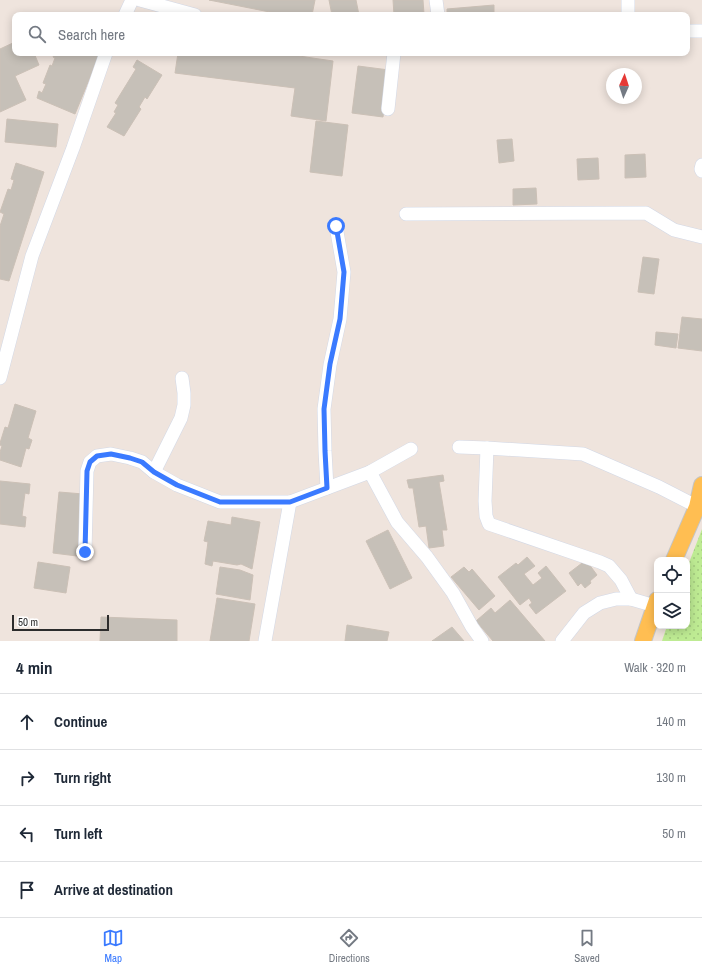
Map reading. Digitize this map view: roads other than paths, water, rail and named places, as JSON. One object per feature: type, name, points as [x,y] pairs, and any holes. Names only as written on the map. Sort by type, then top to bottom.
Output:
[{"type":"main road","points":[[676,557],[700,508],[702,485]]},
{"type":"main road","points":[[643,641],[654,609]]},
{"type":"street","points":[[126,12],[132,0]]},
{"type":"street","points":[[140,0],[184,12]]},
{"type":"street","points":[[436,0],[438,12]]},
{"type":"street","points":[[628,0],[628,12]]},
{"type":"street","points":[[690,31],[702,31]]},
{"type":"street","points":[[0,378],[32,256],[73,148],[105,56]]},
{"type":"street","points":[[388,110],[394,56]]},
{"type":"street","points":[[702,165],[702,171]]},
{"type":"street","points":[[406,214],[646,213],[674,230],[702,237]]},
{"type":"street","points":[[327,488],[324,409],[330,364],[340,319],[344,272],[336,226]]},
{"type":"street","points":[[154,472],[181,418],[184,405],[182,378]]},
{"type":"street","points":[[459,447],[583,454],[659,487],[700,508]]},
{"type":"street","points":[[487,448],[485,501],[486,516],[489,524],[609,566],[621,580],[631,599]]},
{"type":"street","points":[[85,552],[87,471],[90,462],[97,456],[111,454],[142,462],[154,472],[177,485],[220,502],[290,502],[370,472],[411,449]]},
{"type":"street","points":[[370,472],[397,522],[427,557],[453,593],[472,627],[482,641]]},
{"type":"street","points":[[265,641],[290,502]]},
{"type":"street","points":[[562,641],[584,613],[600,602],[631,599],[654,603]]}]
